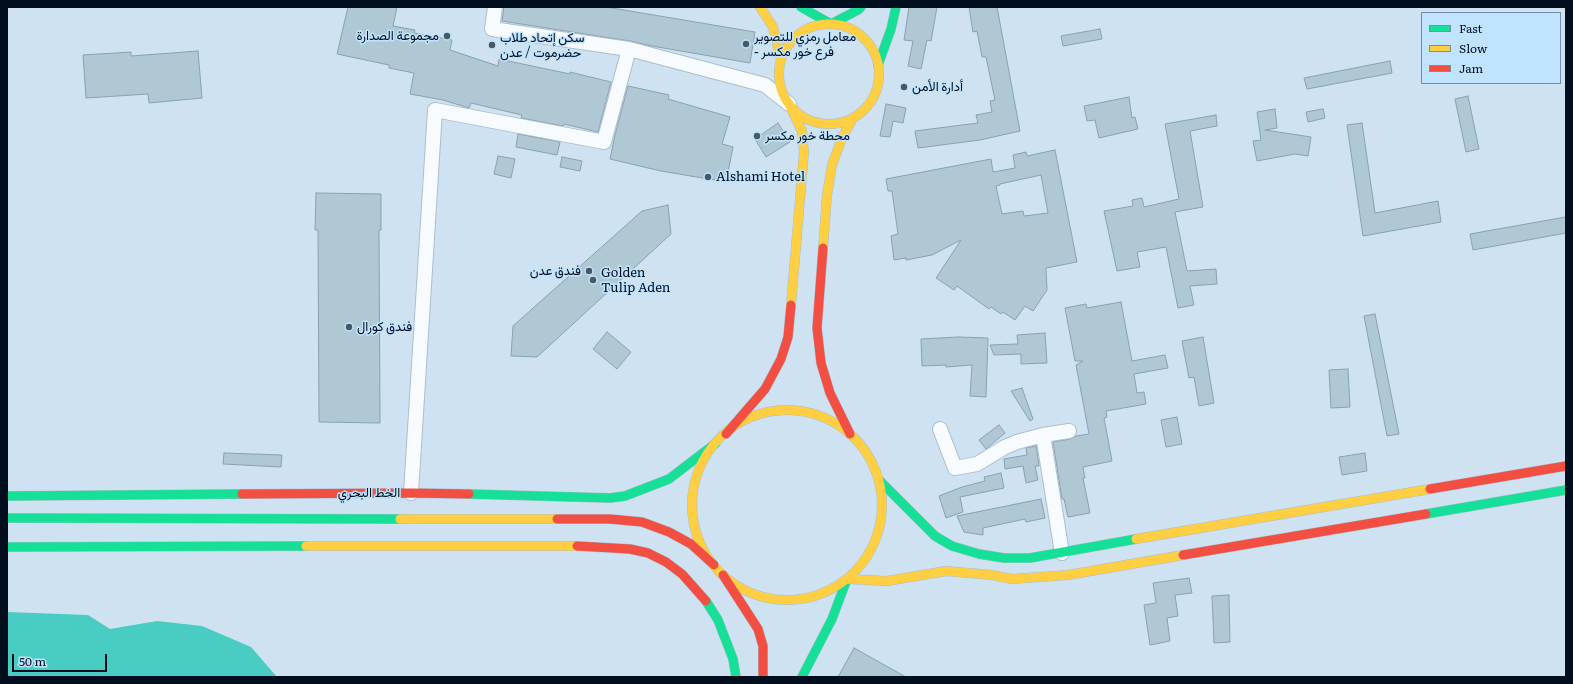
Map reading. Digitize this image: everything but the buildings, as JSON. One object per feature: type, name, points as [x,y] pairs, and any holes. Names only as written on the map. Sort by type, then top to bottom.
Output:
[{"type":"main road","points":[[760,7],[772,27],[781,59]]},
{"type":"main road","points":[[723,575],[733,583],[751,593],[770,599],[784,600],[811,597],[836,587],[847,579],[866,558],[878,534],[882,507],[879,480],[868,455],[850,434],[830,393],[821,363],[817,328],[827,195],[832,165],[842,138],[853,118],[869,104],[874,95],[879,75],[878,65],[870,47],[861,36],[849,28],[831,24],[801,7]]},
{"type":"main road","points":[[726,434],[765,389],[781,359],[788,337],[804,152],[802,131],[784,96],[780,82],[779,68],[781,59],[790,43],[800,33],[812,27],[831,24],[861,7]]},
{"type":"main road","points":[[878,65],[891,29],[896,7]]},
{"type":"main road","points":[[789,104],[804,118],[813,122],[834,124],[853,118]]},
{"type":"main road","points":[[763,677],[763,646],[758,629],[700,543],[693,517],[693,504],[697,478],[705,460],[716,443],[736,425],[755,416],[775,411],[802,411],[828,419],[850,434]]},
{"type":"main road","name":"الخط البحري","points":[[7,496],[411,493],[610,498],[625,496],[669,479],[716,443]]},
{"type":"main road","points":[[879,480],[935,536],[952,546],[979,554],[1004,558],[1030,558],[1229,522],[1414,498],[1566,466]]},
{"type":"main road","points":[[847,579],[886,581],[946,570],[992,574],[1012,579],[1068,575],[1416,517],[1566,490]]},
{"type":"main road","points":[[1414,498],[1416,517]]},
{"type":"main road","name":"الخط البحري","points":[[7,518],[610,519],[642,522],[668,532],[690,544],[714,565]]},
{"type":"main road","points":[[7,547],[593,546],[630,549],[648,553],[666,562],[696,588],[718,620],[733,659],[736,677]]},
{"type":"main road","points":[[802,677],[832,619],[847,579]]},
{"type":"street","points":[[495,7],[492,28],[629,49],[765,85],[789,104]]},
{"type":"street","points":[[411,493],[435,110],[604,142],[629,49]]},
{"type":"street","points":[[940,429],[955,468],[977,464],[1005,447],[1017,442],[1043,435],[1069,431]]},
{"type":"street","points":[[1043,435],[1062,553]]},
{"type":"shaded area","points":[[7,612],[88,615],[110,629],[157,621],[202,626],[251,647],[277,677],[7,677]]},
{"type":"traffic: fast","points":[[801,7],[831,24],[861,7]]},
{"type":"traffic: fast","points":[[878,65],[891,29],[896,7]]},
{"type":"traffic: fast","points":[[469,494],[610,498],[625,496],[669,479],[716,443]]},
{"type":"traffic: fast","points":[[879,480],[935,536],[952,546],[979,554],[1004,558],[1030,558],[1136,539]]},
{"type":"traffic: fast","points":[[1426,514],[1566,490]]},
{"type":"traffic: fast","points":[[7,496],[242,494]]},
{"type":"traffic: fast","points":[[7,518],[400,519]]},
{"type":"traffic: fast","points":[[7,547],[306,546]]},
{"type":"traffic: fast","points":[[802,677],[832,619],[847,579]]},
{"type":"traffic: fast","points":[[706,601],[718,620],[733,659],[736,677]]},
{"type":"traffic: slow","points":[[760,7],[773,27],[781,59]]},
{"type":"traffic: slow","points":[[829,24],[848,28],[864,39],[875,55],[879,74],[875,93],[864,109],[848,120],[829,124],[810,120],[794,109],[783,93],[779,74],[783,55],[794,39],[810,28],[829,24]]},
{"type":"traffic: slow","points":[[789,104],[802,131],[804,152],[791,305]]},
{"type":"traffic: slow","points":[[823,248],[827,195],[832,165],[842,138],[853,118]]},
{"type":"traffic: slow","points":[[787,410],[805,412],[823,417],[840,426],[854,438],[866,452],[875,469],[880,487],[882,505],[880,523],[875,541],[866,558],[854,572],[840,584],[823,593],[805,598],[787,600],[769,598],[751,593],[734,584],[720,572],[708,558],[699,541],[694,523],[692,505],[694,487],[699,469],[708,452],[720,438],[734,426],[751,417],[769,412],[787,410]]},
{"type":"traffic: slow","points":[[1136,539],[1430,489]]},
{"type":"traffic: slow","points":[[400,519],[557,519]]},
{"type":"traffic: slow","points":[[306,546],[577,546]]},
{"type":"traffic: slow","points":[[847,579],[887,581],[946,571],[992,575],[1012,579],[1068,575],[1183,555]]},
{"type":"traffic: jam","points":[[823,248],[817,328],[821,363],[830,393],[850,434]]},
{"type":"traffic: jam","points":[[726,434],[765,389],[781,359],[788,337],[791,305]]},
{"type":"traffic: jam","points":[[1430,489],[1566,466]]},
{"type":"traffic: jam","points":[[242,494],[469,494]]},
{"type":"traffic: jam","points":[[1183,555],[1426,514]]},
{"type":"traffic: jam","points":[[557,519],[610,519],[642,522],[669,532],[691,544],[714,565]]},
{"type":"traffic: jam","points":[[577,546],[630,549],[648,553],[666,562],[682,574],[706,601]]},
{"type":"traffic: jam","points":[[723,575],[758,629],[763,646],[763,677]]},
{"type":"place","name":"مجموعة الصدارة","points":[[447,36]]},
{"type":"place","name":"معامل رمزي للتصوير - فرع خور مكسر","points":[[746,44]]},
{"type":"place","name":"سكن إتحاد طلاب حضرموت / عدن","points":[[492,45]]},
{"type":"place","name":"أدارة الأمن","points":[[904,87]]},
{"type":"place","name":"محطة خور مكسر","points":[[757,136]]},
{"type":"place","name":"Alshami Hotel","points":[[708,177]]},
{"type":"place","name":"فندق عدن","points":[[589,271]]},
{"type":"place","name":"Golden Tulip Aden","points":[[593,280]]},
{"type":"place","name":"فندق كورال","points":[[349,327]]}]
